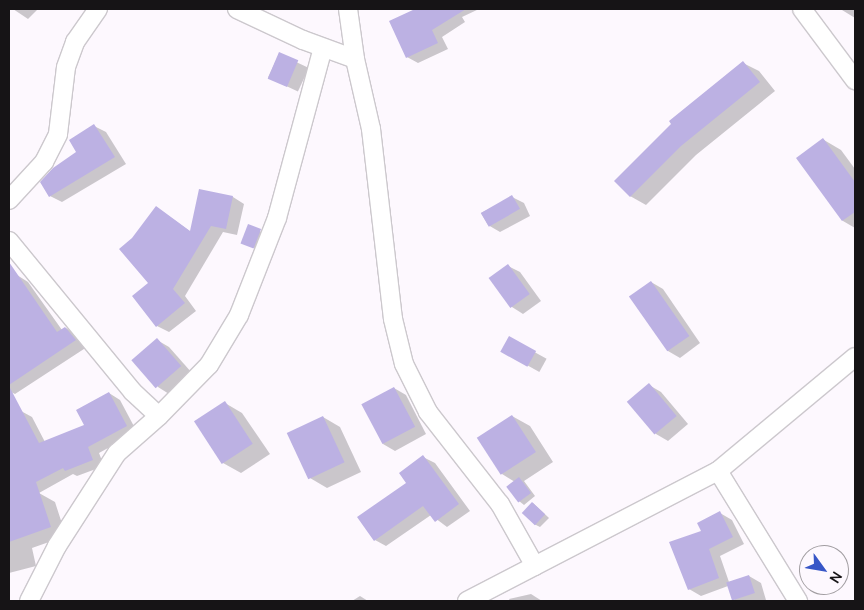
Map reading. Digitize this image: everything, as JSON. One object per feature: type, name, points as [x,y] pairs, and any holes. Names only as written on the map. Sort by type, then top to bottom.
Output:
[{"type":"street","points":[[9,200],[44,162],[58,134],[60,93],[66,67],[75,42],[98,9]]},
{"type":"street","points":[[237,9],[323,48],[355,59]]},
{"type":"street","points":[[348,9],[355,59],[371,129],[393,319],[404,364],[428,412],[500,504],[534,566]]},
{"type":"street","points":[[802,9],[855,80]]},
{"type":"street","points":[[29,601],[57,546],[117,453],[159,416],[209,365],[239,315],[277,218],[323,48]]},
{"type":"street","points":[[9,241],[133,392],[159,416]]},
{"type":"street","points":[[467,601],[718,471],[855,357]]},
{"type":"street","points":[[718,471],[798,601]]},
{"type":"building","points":[[415,9],[466,9],[432,30],[438,43],[406,58],[389,21]]},
{"type":"building","points":[[279,52],[298,60],[287,87],[268,79]]},
{"type":"building","points":[[743,61],[760,82],[681,146],[630,197],[614,181],[671,124],[669,121]]},
{"type":"building","points":[[94,124],[115,157],[49,197],[40,182],[53,168],[76,152],[69,140]]},
{"type":"building","points":[[823,138],[855,182],[855,212],[842,221],[796,158]]},
{"type":"building","points":[[199,189],[233,196],[226,229],[211,226],[173,289],[185,303],[156,327],[132,296],[148,283],[119,249],[132,238],[156,206],[190,231]]},
{"type":"building","points":[[512,195],[520,209],[489,227],[481,213]]},
{"type":"building","points":[[248,224],[261,229],[254,249],[240,244]]},
{"type":"building","points":[[9,262],[57,332],[65,327],[76,340],[9,385]]},
{"type":"building","points":[[508,264],[530,294],[510,308],[489,278]]},
{"type":"building","points":[[651,281],[689,336],[667,351],[629,296]]},
{"type":"building","points":[[509,336],[536,351],[527,367],[500,352]]},
{"type":"building","points":[[157,338],[181,366],[156,388],[131,360]]},
{"type":"building","points":[[649,383],[677,416],[654,435],[627,402]]},
{"type":"building","points":[[9,386],[39,443],[84,425],[76,410],[109,392],[127,426],[88,447],[93,460],[65,471],[63,468],[36,482],[51,527],[9,542]]},
{"type":"building","points":[[394,387],[415,427],[382,444],[361,404]]},
{"type":"building","points":[[225,401],[253,444],[222,464],[194,421]]},
{"type":"building","points":[[512,415],[536,452],[501,475],[477,438]]},
{"type":"building","points":[[323,416],[345,462],[308,479],[287,433]]},
{"type":"building","points":[[423,455],[459,504],[435,522],[423,506],[374,541],[357,517],[406,483],[399,473]]},
{"type":"building","points":[[519,477],[531,493],[518,503],[506,487]]},
{"type":"building","points":[[532,502],[545,514],[535,525],[522,513]]},
{"type":"building","points":[[720,511],[733,537],[709,549],[719,578],[688,590],[669,542],[701,531],[697,523]]},
{"type":"building","points":[[749,575],[755,593],[732,600],[726,582]]}]
